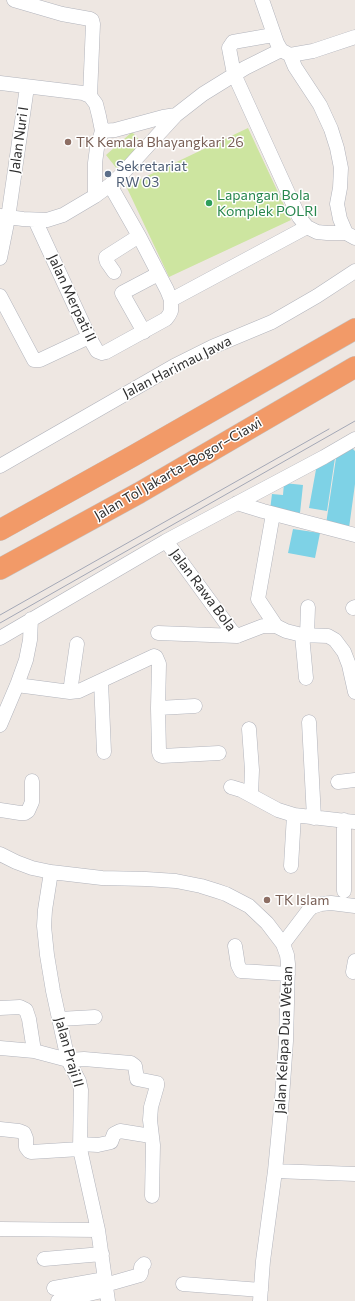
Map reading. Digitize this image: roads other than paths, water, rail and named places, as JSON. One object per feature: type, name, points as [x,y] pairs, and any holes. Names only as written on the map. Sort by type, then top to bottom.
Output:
[{"type":"highway","points":[[0,530],[355,330]]},
{"type":"highway","name":"Jalan Tol Jakarta–Bogor–Ciawi","points":[[0,570],[139,493],[355,367]]},
{"type":"street","points":[[14,0],[62,14],[92,20],[90,96]]},
{"type":"street","points":[[262,0],[273,35],[320,105],[331,129],[337,148],[340,168],[340,188],[337,204],[340,219],[350,235]]},
{"type":"street","points":[[273,35],[233,42],[230,44],[228,48],[234,74],[299,217],[307,227],[317,232],[350,235]]},
{"type":"street","points":[[4,217],[47,220],[59,217],[95,196],[110,185],[176,115],[207,91],[234,74],[285,53],[313,51],[355,37]]},
{"type":"street","points":[[0,83],[79,92],[90,96],[96,104],[102,131],[97,148],[95,163],[95,196]]},
{"type":"street","name":"Jalan Nuri I","points":[[0,258],[4,217],[27,86]]},
{"type":"street","points":[[102,131],[115,130],[176,115]]},
{"type":"street","points":[[110,185],[139,236],[158,274],[171,300],[169,315],[166,319],[144,332],[122,293],[158,274]]},
{"type":"street","name":"Jalan Merpati II","points":[[35,220],[89,337],[97,351],[102,353],[106,352],[144,332]]},
{"type":"street","points":[[171,300],[307,227]]},
{"type":"street","points":[[114,272],[107,262],[106,257],[139,236]]},
{"type":"street","name":"Jalan Harimau Jawa","points":[[2,463],[174,366],[272,322],[317,296],[355,271]]},
{"type":"street","points":[[0,296],[34,360],[40,360],[89,337]]},
{"type":"street","points":[[166,541],[355,439]]},
{"type":"street","points":[[237,503],[355,535]]},
{"type":"street","points":[[273,514],[258,600],[276,626]]},
{"type":"street","name":"Jalan Rawa Bola","points":[[0,638],[166,541],[231,630],[237,636],[264,626],[276,626],[286,631],[304,635],[328,636],[335,640],[344,652],[349,665],[355,692]]},
{"type":"street","points":[[306,678],[304,635],[308,607]]},
{"type":"street","points":[[0,725],[18,685],[29,648],[31,619]]},
{"type":"street","points":[[158,633],[237,636]]},
{"type":"street","points":[[70,692],[77,644]]},
{"type":"street","points":[[18,685],[70,692],[79,691],[150,656],[154,656],[159,664],[158,708],[160,755],[219,753]]},
{"type":"street","points":[[101,681],[104,752]]},
{"type":"street","points":[[158,708],[195,706]]},
{"type":"street","points":[[309,722],[314,818]]},
{"type":"street","points":[[249,729],[252,770],[251,795]]},
{"type":"street","points":[[338,782],[355,780]]},
{"type":"street","points":[[0,810],[20,813],[25,813],[28,811],[32,802],[32,781]]},
{"type":"street","points":[[231,787],[241,790],[278,810],[294,815],[349,821],[344,891]]},
{"type":"street","points":[[291,866],[294,815]]},
{"type":"street","name":"Jalan Kelapa Dua Wetan","points":[[0,854],[16,862],[51,872],[102,878],[176,881],[212,889],[226,894],[249,906],[268,923],[283,944],[287,955],[288,974],[283,1091],[260,1296]]},
{"type":"street","name":"Jalan Praji II","points":[[51,872],[44,910],[47,955],[68,1060],[79,1081],[81,1090],[80,1147],[98,1230],[106,1289]]},
{"type":"street","points":[[283,944],[312,907],[331,903],[355,906]]},
{"type":"street","points":[[235,946],[238,965],[241,971],[288,974]]},
{"type":"street","points":[[0,1008],[20,1007],[26,1010],[29,1019],[34,1051]]},
{"type":"street","points":[[59,1019],[95,1017]]},
{"type":"street","points":[[0,1048],[34,1051],[68,1060],[84,1059],[131,1063],[136,1068],[137,1079],[155,1082],[157,1086],[151,1107],[150,1120],[153,1145],[152,1196]]},
{"type":"street","points":[[0,1129],[24,1133],[26,1138],[26,1147],[31,1152],[107,1143],[111,1142],[114,1134],[120,1131],[151,1136]]},
{"type":"street","points":[[275,1171],[355,1174]]},
{"type":"street","points":[[0,1229],[98,1230]]},
{"type":"street","points":[[44,1259],[102,1254]]},
{"type":"street","points":[[56,1294],[106,1289],[138,1276],[141,1273],[141,1266],[144,1264]]},
{"type":"street","points":[[183,1284],[260,1296]]},
{"type":"water","points":[[350,446],[355,451],[355,484],[349,528],[326,524],[336,458]]},
{"type":"water","points":[[335,458],[327,511],[309,508],[317,464]]},
{"type":"water","points":[[284,483],[303,485],[300,513],[270,510],[272,494],[283,495]]},
{"type":"water","points":[[293,529],[320,533],[315,558],[288,553]]},
{"type":"tram line","points":[[0,623],[355,421]]},
{"type":"tram line","points":[[0,615],[329,429]]},
{"type":"place","name":"TK Kemala Bhayangkari 26","points":[[68,142]]},
{"type":"place","name":"Sekretariat RW 03","points":[[108,174]]},
{"type":"place","name":"Lapangan Bola Komplek POLRI","points":[[209,203]]},
{"type":"place","name":"TK Islam","points":[[267,900]]}]
